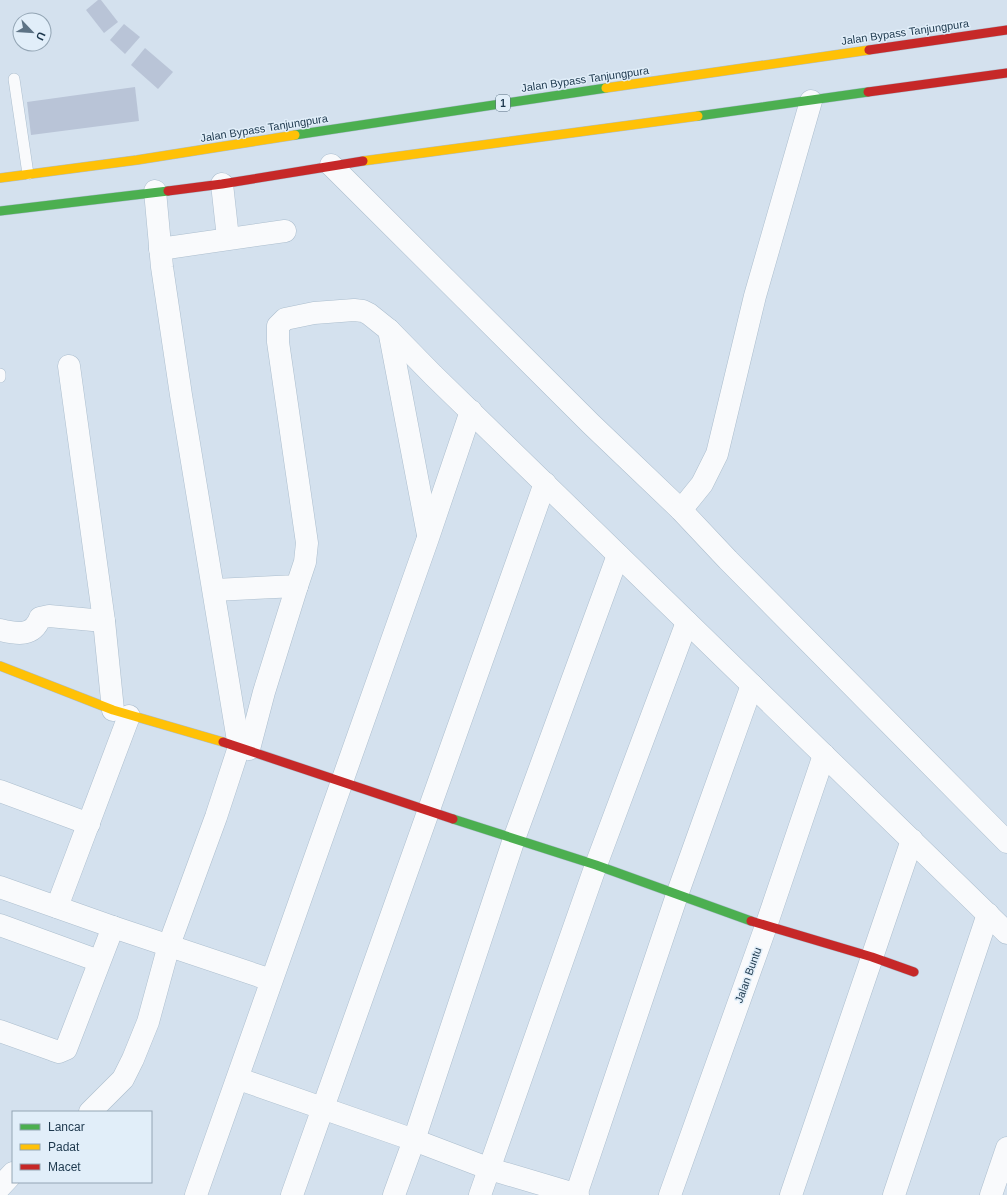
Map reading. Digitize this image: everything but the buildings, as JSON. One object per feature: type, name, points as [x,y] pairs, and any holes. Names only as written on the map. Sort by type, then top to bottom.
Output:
[{"type":"main road","name":"Jalan Bypass Tanjungpura","points":[[0,178],[137,160],[474,107],[1007,30]]},
{"type":"main road","points":[[0,211],[222,184],[331,165],[811,101],[1007,73]]},
{"type":"main road","points":[[0,666],[121,713],[244,748],[429,811],[596,865],[766,926],[872,957],[914,972]]},
{"type":"street","points":[[681,510],[702,484],[718,454],[755,296],[811,101]]},
{"type":"street","points":[[331,165],[585,418],[681,510],[728,560],[1007,842]]},
{"type":"street","points":[[222,184],[228,238]]},
{"type":"street","points":[[155,191],[160,249],[181,396],[214,590],[244,748]]},
{"type":"street","points":[[160,249],[285,231]]},
{"type":"street","points":[[91,1111],[123,1079],[133,1060],[148,1022],[169,945],[264,692],[305,562],[307,543],[278,342],[278,326],[286,319],[314,313],[354,310],[363,311],[389,330],[1007,933]]},
{"type":"street","points":[[389,330],[428,538]]},
{"type":"street","points":[[57,907],[90,824],[121,713],[104,621],[69,366]]},
{"type":"street","points":[[196,1195],[238,1079],[271,980],[343,781],[471,411]]},
{"type":"street","points":[[292,1195],[324,1109],[545,483]]},
{"type":"street","points":[[394,1195],[414,1140],[514,839],[618,555]]},
{"type":"street","points":[[214,590],[297,586]]},
{"type":"street","points":[[0,630],[12,633],[31,631],[35,628],[40,618],[49,616],[104,621]]},
{"type":"street","points":[[480,1195],[596,865],[688,622]]},
{"type":"street","points":[[238,1079],[414,1140],[490,1169],[577,1195],[677,895],[752,685]]},
{"type":"street","name":"Jalan Buntu","points":[[670,1195],[766,926],[824,755]]},
{"type":"street","points":[[0,791],[90,824]]},
{"type":"street","points":[[791,1195],[912,840]]},
{"type":"street","points":[[0,886],[113,927],[271,980]]},
{"type":"street","points":[[894,1195],[988,914]]},
{"type":"street","points":[[0,925],[99,961]]},
{"type":"street","points":[[0,1030],[53,1050],[63,1051],[68,1045],[113,927]]},
{"type":"street","points":[[997,1192],[1007,1148]]},
{"type":"street","points":[[0,1186],[12,1174]]},
{"type":"lane","points":[[14,79],[28,174]]},
{"type":"traffic: fast","points":[[295,135],[606,88]]},
{"type":"traffic: fast","points":[[698,116],[868,92]]},
{"type":"traffic: fast","points":[[0,211],[168,191]]},
{"type":"traffic: fast","points":[[453,819],[596,865],[751,921]]},
{"type":"traffic: slow","points":[[606,88],[869,50]]},
{"type":"traffic: slow","points":[[363,161],[698,116]]},
{"type":"traffic: slow","points":[[0,178],[137,160],[295,135]]},
{"type":"traffic: slow","points":[[0,666],[113,710],[223,742]]},
{"type":"traffic: jam","points":[[869,50],[1007,30]]},
{"type":"traffic: jam","points":[[868,92],[1007,73]]},
{"type":"traffic: jam","points":[[168,191],[222,184],[363,161]]},
{"type":"traffic: jam","points":[[223,742],[453,819]]},
{"type":"traffic: jam","points":[[751,921],[872,957],[914,972]]}]
